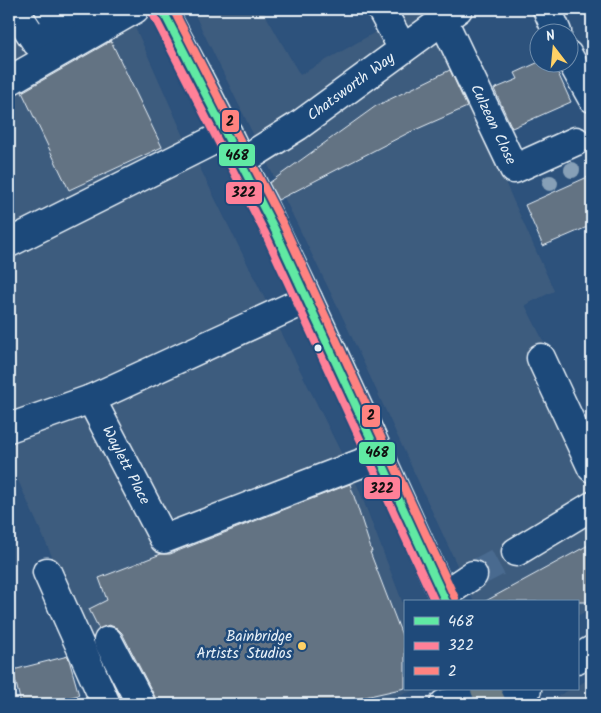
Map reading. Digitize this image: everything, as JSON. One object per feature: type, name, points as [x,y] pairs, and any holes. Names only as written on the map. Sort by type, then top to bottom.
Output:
[{"type":"main road","points":[[162,9],[242,161],[308,299],[445,598]]},
{"type":"street","points":[[14,9],[36,42],[55,17],[85,10]]},
{"type":"street","points":[[9,81],[135,9]]},
{"type":"street","points":[[381,9],[402,47]]},
{"type":"street","points":[[547,9],[553,22]]},
{"type":"street","name":"Chatsworth Way","points":[[242,161],[298,126],[402,47],[450,14]]},
{"type":"street","name":"Culzean Close","points":[[450,14],[514,169],[576,141]]},
{"type":"street","points":[[577,72],[592,98]]},
{"type":"street","points":[[9,243],[228,133]]},
{"type":"street","points":[[9,428],[90,399],[308,299]]},
{"type":"street","points":[[541,358],[592,468]]},
{"type":"street","name":"Waylett Place","points":[[90,399],[164,538],[380,456]]},
{"type":"street","points":[[516,552],[592,506]]},
{"type":"street","points":[[47,572],[106,704]]},
{"type":"street","points":[[445,598],[473,575]]},
{"type":"street","points":[[108,642],[141,704]]},
{"type":"street","points":[[578,658],[592,650]]},
{"type":"street","points":[[444,704],[522,690]]},
{"type":"shaded area","points":[[9,9],[127,9],[181,130],[358,487],[404,606],[404,690],[417,690],[364,704],[122,704],[80,619],[9,460]]},
{"type":"shaded area","points":[[192,9],[262,9],[300,75],[416,9],[427,9],[554,291],[525,305],[592,437],[592,608],[578,615],[578,600],[473,600],[344,320]]},
{"type":"shaded area","points":[[592,677],[592,704],[543,704],[569,690],[578,690],[578,685]]},
{"type":"building","points":[[111,41],[162,147],[69,190],[22,92]]},
{"type":"building","points":[[528,67],[528,72],[558,72],[571,102],[512,128],[494,89],[518,79],[515,73]]},
{"type":"building","points":[[450,70],[467,107],[408,133],[278,200],[269,183],[376,106]]},
{"type":"building","points":[[592,175],[592,225],[543,246],[525,205]]},
{"type":"building","points":[[350,484],[372,552],[370,552],[404,640],[404,688],[334,704],[157,704],[122,633],[117,628],[109,625],[99,629],[89,609],[107,600],[99,578],[161,554],[170,554]]},
{"type":"building","points":[[592,543],[592,602],[578,602],[578,600],[488,600]]},
{"type":"building","points":[[68,656],[79,695],[43,704],[21,704],[13,670]]},
{"type":"tunnel","points":[[473,575],[516,552]]},
{"type":"transit line","name":"468","points":[[162,9],[274,228],[445,600]]},
{"type":"transit line","name":"2","points":[[173,9],[283,224],[455,598]]},
{"type":"transit line","name":"322","points":[[153,14],[265,233],[434,600]]},
{"type":"place","name":"Bainbridge Artists' Studios","points":[[302,646]]}]
